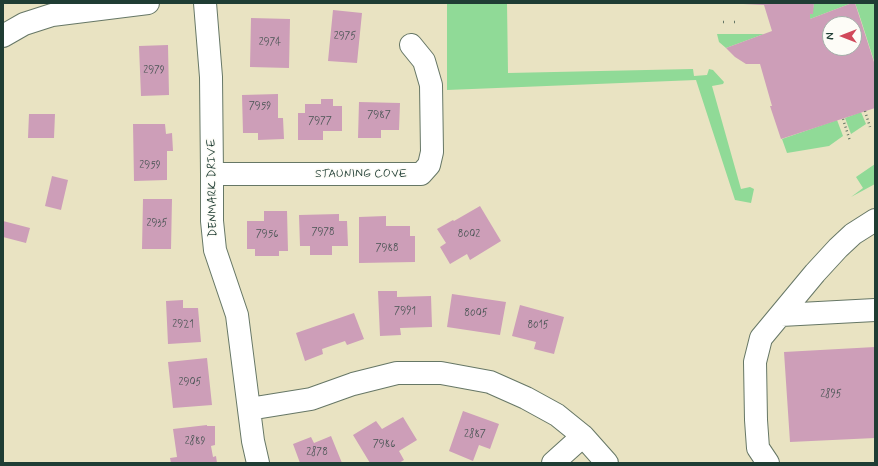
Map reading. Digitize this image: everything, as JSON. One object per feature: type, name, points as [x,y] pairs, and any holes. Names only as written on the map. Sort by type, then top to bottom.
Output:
[{"type":"street","points":[[3,36],[51,9],[148,3]]},
{"type":"street","name":"DENMARK DRIVE","points":[[205,3],[211,76],[212,221],[214,250],[237,315],[249,409],[258,463]]},
{"type":"street","name":"STAUNING COVE","points":[[212,174],[421,174],[429,165],[432,152],[431,85],[424,61],[411,46]]},
{"type":"street","points":[[768,463],[758,448],[756,420],[755,362],[761,338],[838,248],[853,234],[875,220]]},
{"type":"street","points":[[780,315],[875,310]]},
{"type":"street","points":[[249,409],[311,399],[353,384],[398,373],[441,373],[490,382],[526,398],[557,415],[582,436],[607,463]]},
{"type":"street","points":[[553,463],[582,436]]},
{"type":"path","points":[[865,111],[870,127]]},
{"type":"path","points":[[843,119],[850,141]]},
{"type":"green space","points":[[447,3],[507,3],[508,73],[693,69],[694,76],[707,75],[709,69],[713,70],[724,82],[723,84],[712,86],[741,189],[750,187],[754,189],[751,203],[735,200],[696,80],[447,90]]},
{"type":"green space","points":[[814,3],[852,3],[810,19],[810,14],[812,14]]},
{"type":"green space","points":[[855,3],[875,3],[875,64],[862,23],[862,16],[860,16]]},
{"type":"green space","points":[[717,34],[764,34],[726,48],[719,42]]},
{"type":"green space","points":[[861,112],[866,124],[851,134],[845,118]]},
{"type":"green space","points":[[837,120],[843,136],[829,146],[787,153],[782,139]]},
{"type":"green space","points":[[875,164],[875,184],[851,197],[863,188],[856,177]]},
{"type":"building","points":[[743,3],[814,3],[813,14],[810,14],[810,19],[855,3],[859,16],[822,16],[822,56],[862,56],[862,25],[875,65],[875,108],[781,139],[770,106],[772,106],[760,64],[746,64],[735,57],[726,48],[772,31],[764,5]]},
{"type":"building","points":[[333,10],[362,13],[357,63],[328,61]]},
{"type":"building","points":[[251,18],[290,19],[289,68],[250,67]]},
{"type":"building","points":[[168,45],[169,95],[141,96],[139,46]]},
{"type":"building","points":[[278,94],[278,118],[283,118],[284,139],[258,140],[258,133],[243,133],[242,95]]},
{"type":"building","points":[[321,99],[333,99],[333,106],[342,106],[342,131],[323,131],[323,140],[298,140],[298,113],[305,113],[305,104],[321,104]]},
{"type":"building","points":[[359,102],[400,103],[399,130],[381,130],[381,138],[358,138]]},
{"type":"building","points":[[29,114],[55,114],[54,138],[28,138]]},
{"type":"building","points":[[133,124],[165,124],[166,134],[172,133],[173,151],[167,151],[167,180],[134,181]]},
{"type":"building","points":[[52,176],[68,180],[61,210],[45,206]]},
{"type":"building","points":[[143,199],[172,199],[171,249],[142,249]]},
{"type":"building","points":[[480,206],[501,241],[470,260],[467,254],[450,264],[440,247],[446,243],[437,229]]},
{"type":"building","points":[[264,211],[287,211],[288,251],[279,251],[279,256],[255,256],[255,249],[247,249],[247,221],[264,221]]},
{"type":"building","points":[[339,214],[339,221],[347,221],[348,246],[332,246],[332,255],[310,255],[310,246],[300,246],[299,215]]},
{"type":"building","points":[[386,216],[386,226],[410,226],[410,236],[415,236],[415,262],[359,263],[359,217]]},
{"type":"building","points":[[3,221],[30,228],[26,243],[3,237]]},
{"type":"building","points":[[378,291],[397,291],[397,297],[431,296],[432,327],[400,328],[401,335],[380,336]]},
{"type":"building","points":[[452,294],[506,302],[500,335],[447,327]]},
{"type":"building","points":[[183,300],[183,308],[198,308],[201,342],[168,344],[166,301]]},
{"type":"building","points":[[520,305],[564,317],[554,354],[534,349],[536,342],[512,336]]},
{"type":"building","points":[[354,313],[364,339],[347,345],[345,341],[322,349],[323,354],[305,361],[296,333]]},
{"type":"building","points":[[875,347],[875,438],[790,442],[784,352]]},
{"type":"building","points":[[207,358],[212,405],[173,408],[168,362]]},
{"type":"building","points":[[463,411],[499,424],[490,449],[479,445],[473,461],[449,451]]},
{"type":"building","points":[[403,417],[417,440],[399,451],[404,460],[399,463],[370,463],[353,435],[376,421],[382,429]]},
{"type":"building","points":[[207,425],[215,426],[215,445],[211,446],[213,457],[216,456],[217,463],[171,463],[170,458],[177,457],[173,429]]},
{"type":"building","points":[[331,436],[342,463],[300,463],[293,444],[311,437],[314,443]]}]
